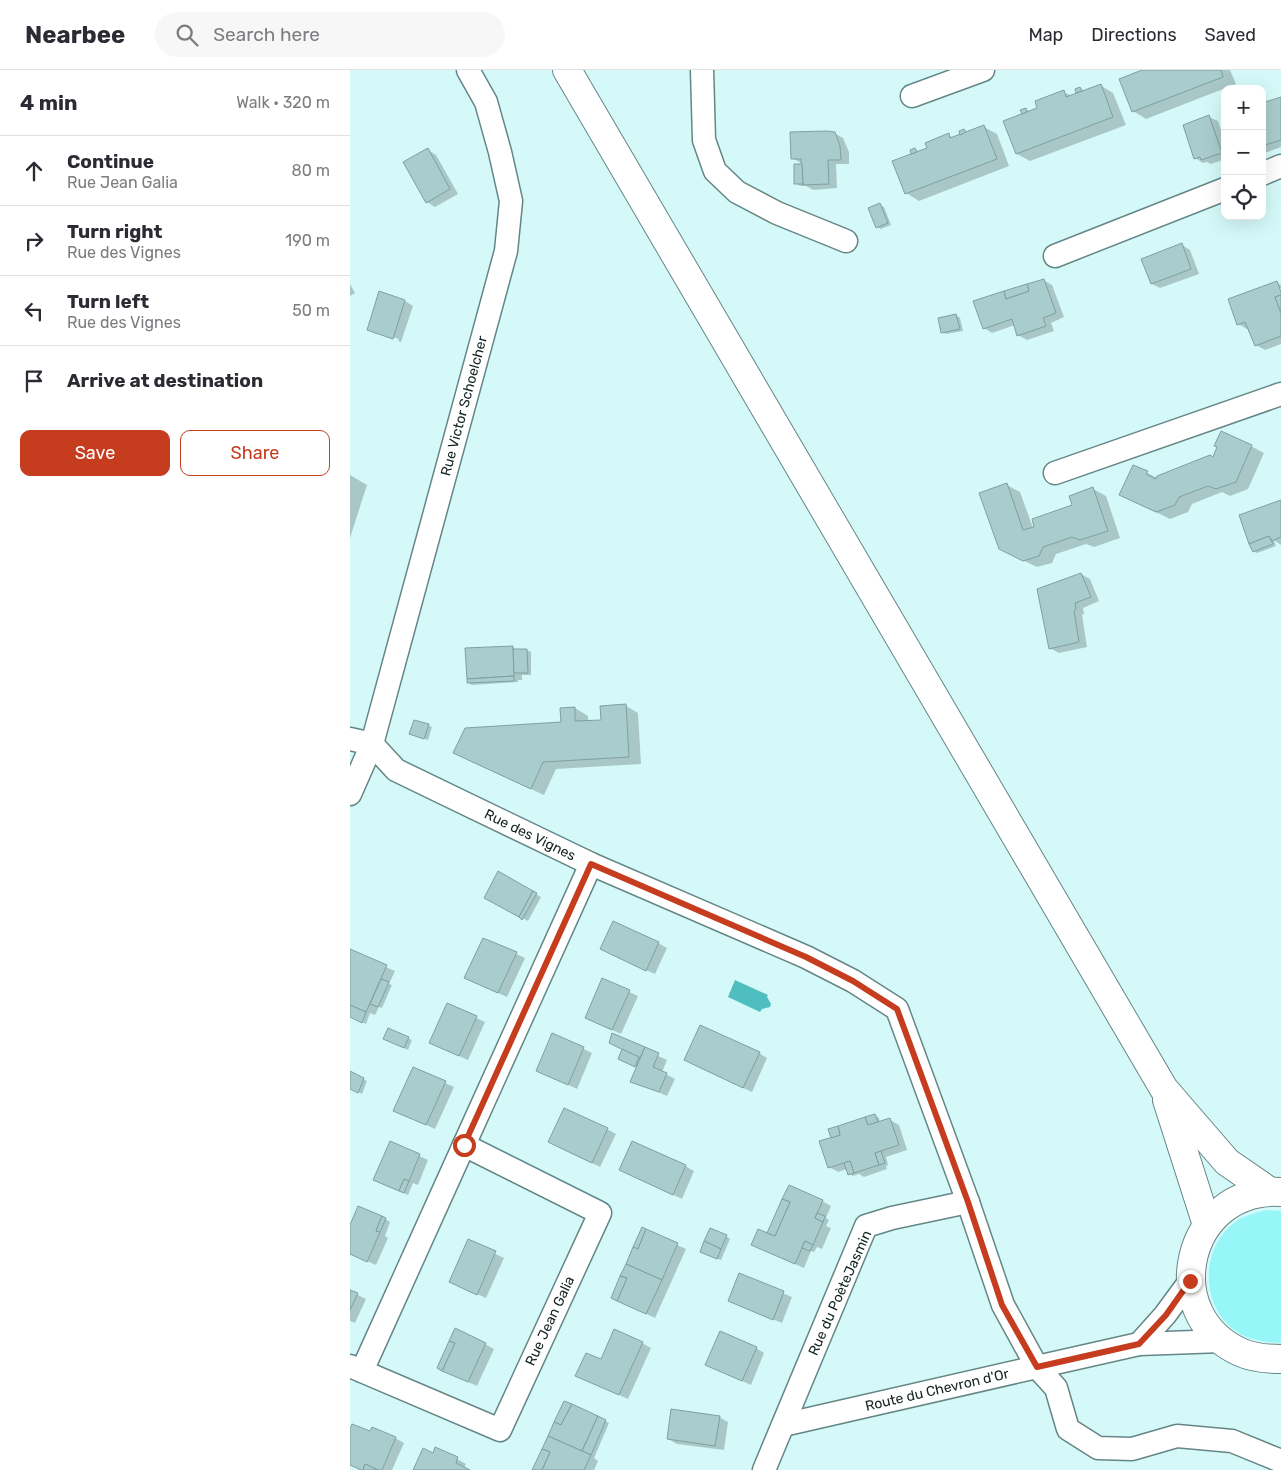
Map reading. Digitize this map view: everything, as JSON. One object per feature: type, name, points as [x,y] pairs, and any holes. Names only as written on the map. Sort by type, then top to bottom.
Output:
[{"type":"main road","points":[[567,70],[1164,1089],[1227,1162],[1275,1192]]},
{"type":"main road","points":[[1164,1089],[1207,1225]]},
{"type":"main road","points":[[1275,1192],[1246,1196],[1224,1208],[1207,1225],[1197,1242],[1191,1261],[1190,1281],[1195,1304],[1206,1325],[1222,1341],[1240,1353],[1261,1358],[1281,1359]]},
{"type":"street","name":"Rue Victor Schoelcher","points":[[350,794],[372,744],[506,251],[510,202],[500,152],[486,102],[468,70]]},
{"type":"street","points":[[702,70],[704,140],[715,171],[737,192],[777,213],[846,241]]},
{"type":"street","points":[[912,96],[983,70]]},
{"type":"street","points":[[1266,172],[1281,166]]},
{"type":"street","points":[[1055,256],[1221,191]]},
{"type":"street","points":[[1055,474],[1281,394]]},
{"type":"street","points":[[350,739],[372,744]]},
{"type":"street","name":"Rue des Vignes","points":[[372,744],[396,770],[591,864],[806,957],[853,981],[897,1009],[968,1202],[1002,1305],[1037,1367]]},
{"type":"street","name":"Rue Jean Galia","points":[[464,1145],[600,1212],[500,1430],[356,1369],[464,1145],[591,864]]},
{"type":"street","name":"Rue du PoèteJasmin","points":[[783,1425],[866,1226],[892,1218],[968,1202]]},
{"type":"street","points":[[1139,1344],[1166,1315],[1190,1281]]},
{"type":"street","points":[[1222,1341],[1139,1344],[1037,1367],[1056,1388],[1068,1429],[1098,1448],[1132,1449],[1177,1436],[1232,1441],[1281,1460]]},
{"type":"street","name":"Route du Chevron d'Or","points":[[783,1425],[1037,1367]]},
{"type":"street","points":[[764,1470],[783,1425]]},
{"type":"shaded area","points":[[735,980],[768,995],[770,1007],[762,1009],[760,1012],[728,997]]},
{"type":"shaded area","points":[[1265,1210],[1281,1211],[1281,1343],[1256,1340],[1234,1330],[1222,1318],[1214,1304],[1210,1289],[1211,1257],[1227,1229],[1240,1219]]},
{"type":"building","points":[[1142,70],[1221,70],[1223,77],[1132,112],[1119,79]]},
{"type":"building","points":[[1101,84],[1113,117],[1016,154],[1003,121],[1037,108],[1035,101],[1064,90],[1066,97]]},
{"type":"building","points":[[1080,87],[1082,91],[1076,93],[1075,89]]},
{"type":"building","points":[[1281,97],[1281,140],[1266,145],[1266,130],[1266,102]]},
{"type":"building","points":[[1026,108],[1027,112],[1022,114],[1020,110]]},
{"type":"building","points":[[1209,115],[1221,153],[1201,160],[1200,157],[1194,159],[1183,125]]},
{"type":"building","points":[[984,125],[997,159],[905,194],[892,161],[927,148],[925,143],[949,133],[950,138]]},
{"type":"building","points":[[964,129],[966,132],[960,135],[959,131]]},
{"type":"building","points":[[790,132],[835,132],[840,146],[841,160],[828,160],[829,184],[803,185],[801,159],[791,159]]},
{"type":"building","points":[[428,148],[450,189],[426,203],[403,162]]},
{"type":"building","points":[[915,148],[917,152],[911,154],[910,150]]},
{"type":"building","points":[[794,164],[802,164],[803,184],[794,184]]},
{"type":"building","points":[[880,203],[888,223],[876,228],[868,208]]},
{"type":"building","points":[[1182,243],[1191,269],[1151,284],[1141,259]]},
{"type":"building","points":[[1044,279],[1056,313],[1043,318],[1046,326],[1017,336],[1012,319],[983,329],[973,301],[1004,291],[1006,299],[1029,291],[1027,284]]},
{"type":"building","points":[[1277,281],[1281,292],[1281,295],[1275,297],[1281,313],[1281,336],[1255,346],[1245,322],[1237,325],[1228,299]]},
{"type":"building","points":[[1027,284],[1029,291],[1006,299],[1004,291]]},
{"type":"building","points":[[379,291],[405,300],[393,339],[367,330]]},
{"type":"building","points":[[1281,295],[1281,313],[1275,297]]},
{"type":"building","points":[[956,314],[960,329],[941,333],[938,318]]},
{"type":"building","points":[[1221,431],[1252,445],[1236,482],[1216,489],[1208,486],[1179,497],[1175,505],[1156,512],[1119,495],[1133,465],[1148,471],[1146,474],[1156,479],[1157,476],[1210,455],[1213,457],[1217,447],[1214,446]]},
{"type":"building","points":[[1007,483],[1023,530],[1034,527],[1032,519],[1072,505],[1069,496],[1093,487],[1108,531],[1080,540],[1072,537],[1043,547],[1039,556],[1023,561],[999,549],[979,493]]},
{"type":"building","points":[[1281,500],[1281,537],[1272,541],[1269,536],[1249,544],[1239,515]]},
{"type":"building","points":[[1269,536],[1273,544],[1253,552],[1249,544]]},
{"type":"building","points":[[1081,573],[1091,597],[1075,603],[1076,609],[1074,611],[1079,642],[1049,649],[1037,589]]},
{"type":"building","points":[[513,646],[514,676],[467,679],[465,648]]},
{"type":"building","points":[[513,649],[527,649],[528,673],[514,673]]},
{"type":"building","points":[[514,676],[514,681],[467,683],[467,679]]},
{"type":"building","points":[[626,704],[629,757],[543,762],[531,789],[453,753],[465,728],[561,722],[560,708],[575,707],[575,721],[601,720],[600,706]]},
{"type":"building","points":[[414,720],[429,724],[424,739],[409,734]]},
{"type":"building","points":[[498,871],[533,891],[519,917],[484,898]]},
{"type":"building","points":[[533,891],[537,893],[522,920],[519,917]]},
{"type":"building","points":[[613,921],[659,942],[646,971],[600,949]]},
{"type":"building","points":[[483,938],[517,952],[498,993],[464,978]]},
{"type":"building","points":[[350,949],[387,965],[366,1012],[350,1005]]},
{"type":"building","points":[[602,978],[630,990],[612,1030],[585,1018]]},
{"type":"building","points":[[381,979],[389,982],[378,1007],[370,1004]]},
{"type":"building","points":[[447,1003],[477,1016],[459,1056],[429,1043]]},
{"type":"building","points":[[350,1005],[366,1012],[362,1023],[350,1017]]},
{"type":"building","points":[[700,1025],[760,1052],[743,1088],[684,1060]]},
{"type":"building","points":[[388,1028],[409,1037],[404,1048],[383,1039]]},
{"type":"building","points":[[552,1033],[584,1047],[568,1085],[536,1071]]},
{"type":"building","points":[[612,1033],[645,1047],[640,1058],[609,1043]]},
{"type":"building","points":[[645,1047],[659,1053],[653,1067],[667,1073],[659,1092],[630,1082]]},
{"type":"building","points":[[622,1049],[639,1057],[635,1067],[618,1059]]},
{"type":"building","points":[[413,1067],[446,1081],[426,1125],[393,1111]]},
{"type":"building","points":[[350,1071],[364,1078],[358,1093],[350,1089]]},
{"type":"building","points":[[564,1108],[608,1128],[592,1163],[548,1142]]},
{"type":"building","points":[[875,1114],[878,1122],[868,1125],[865,1117]]},
{"type":"building","points":[[865,1117],[868,1125],[890,1118],[899,1145],[875,1153],[879,1165],[854,1173],[850,1161],[828,1168],[819,1141],[840,1135],[838,1126]]},
{"type":"building","points":[[838,1126],[840,1135],[831,1138],[828,1129]]},
{"type":"building","points":[[390,1141],[420,1154],[409,1181],[404,1179],[399,1191],[373,1180]]},
{"type":"building","points":[[632,1141],[686,1165],[673,1195],[619,1170]]},
{"type":"building","points":[[881,1151],[885,1163],[879,1165],[875,1153]]},
{"type":"building","points":[[850,1161],[854,1173],[848,1175],[844,1163]]},
{"type":"building","points":[[404,1179],[409,1181],[404,1193],[399,1191]]},
{"type":"building","points":[[789,1185],[823,1200],[815,1218],[823,1222],[813,1245],[805,1241],[795,1264],[751,1245],[758,1229],[775,1236],[790,1202],[782,1199]]},
{"type":"building","points":[[782,1199],[790,1202],[775,1236],[767,1233]]},
{"type":"building","points":[[358,1206],[382,1216],[376,1231],[380,1232],[367,1262],[350,1254],[350,1225]]},
{"type":"building","points":[[817,1213],[825,1216],[823,1222],[815,1218]]},
{"type":"building","points":[[382,1216],[386,1218],[380,1232],[376,1231]]},
{"type":"building","points":[[642,1227],[646,1229],[638,1249],[633,1247]]},
{"type":"building","points":[[710,1228],[727,1235],[721,1249],[704,1241]]},
{"type":"building","points":[[646,1229],[678,1243],[662,1280],[626,1264],[633,1247],[638,1249]]},
{"type":"building","points":[[468,1239],[496,1251],[477,1295],[449,1282]]},
{"type":"building","points":[[704,1241],[721,1249],[717,1259],[700,1252]]},
{"type":"building","points":[[805,1241],[813,1245],[810,1251],[802,1248]]},
{"type":"building","points":[[626,1264],[662,1280],[646,1314],[617,1301],[627,1278],[620,1276]]},
{"type":"building","points":[[739,1273],[784,1291],[773,1320],[728,1301]]},
{"type":"building","points":[[620,1276],[627,1278],[617,1301],[611,1298]]},
{"type":"building","points":[[350,1290],[358,1293],[350,1310]]},
{"type":"building","points":[[455,1328],[486,1343],[468,1382],[442,1371],[455,1343],[449,1341]]},
{"type":"building","points":[[614,1329],[643,1342],[619,1395],[575,1376],[586,1353],[601,1359]]},
{"type":"building","points":[[720,1331],[757,1347],[742,1381],[705,1365]]},
{"type":"building","points":[[449,1341],[455,1343],[442,1371],[437,1368]]},
{"type":"building","points":[[564,1401],[572,1404],[561,1425],[554,1422]]},
{"type":"building","points":[[572,1404],[598,1416],[582,1451],[548,1436],[554,1422],[561,1425]]},
{"type":"building","points":[[671,1409],[720,1416],[715,1446],[667,1439]]},
{"type":"building","points":[[598,1416],[606,1420],[591,1455],[582,1451]]},
{"type":"building","points":[[352,1424],[370,1431],[372,1427],[396,1437],[382,1470],[365,1464],[363,1470],[350,1465],[350,1429]]},
{"type":"building","points":[[548,1436],[591,1455],[584,1470],[542,1470],[550,1452],[542,1449]]},
{"type":"building","points":[[435,1447],[458,1457],[456,1463],[470,1470],[413,1470],[423,1448],[433,1453]]},
{"type":"building","points":[[542,1449],[550,1452],[542,1470],[532,1470]]},
{"type":"building","points":[[365,1464],[378,1470],[363,1470]]},
{"type":"route","points":[[464,1145],[591,864],[806,957],[853,981],[897,1009],[968,1202],[1002,1305],[1037,1367],[1139,1344],[1166,1315],[1190,1281]]}]
